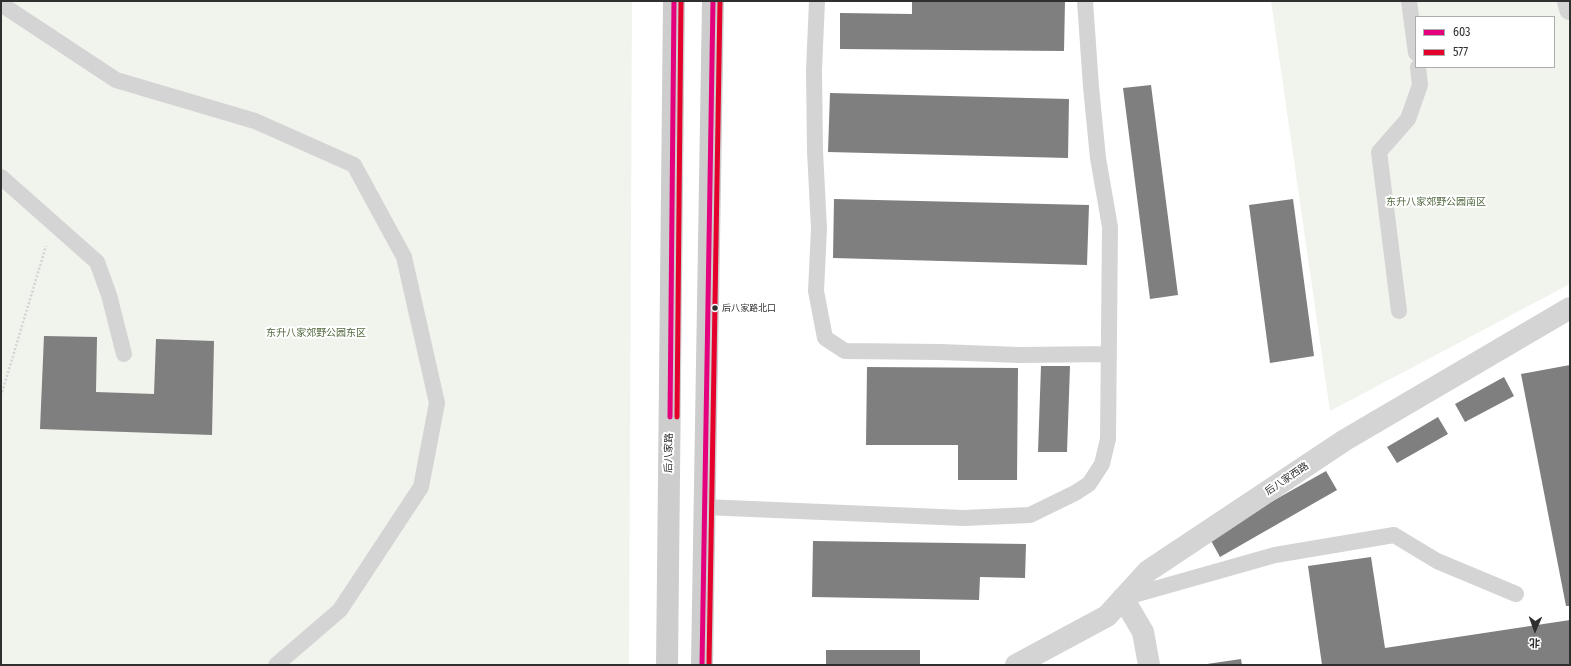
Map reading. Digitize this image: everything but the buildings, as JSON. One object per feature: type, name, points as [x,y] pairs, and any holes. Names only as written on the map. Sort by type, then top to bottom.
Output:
[{"type":"main road","name":"后八家路","points":[[667,665],[674,1]]},
{"type":"main road","points":[[702,665],[712,1]]},
{"type":"street","points":[[1568,1],[1570,9]]},
{"type":"street","name":"后八家西路","points":[[1016,665],[1107,616],[1148,571],[1345,440],[1570,308]]},
{"type":"street","points":[[1123,598],[1142,632],[1149,665]]},
{"type":"lane","points":[[817,1],[814,70],[815,151],[819,229],[816,291],[825,338],[845,351],[1019,355],[1109,354]]},
{"type":"lane","points":[[704,507],[964,518],[1030,515],[1075,493],[1089,484],[1102,464],[1108,439],[1110,227],[1098,158],[1085,1]]},
{"type":"lane","points":[[1409,1],[1415,46]]},
{"type":"lane","points":[[1,4],[7,10],[116,80],[255,121],[354,166],[404,257],[437,403],[421,487],[340,610],[276,665]]},
{"type":"lane","points":[[1399,311],[1380,152],[1408,119],[1420,85],[1418,68]]},
{"type":"lane","points":[[1,177],[97,262],[109,295],[124,354]]},
{"type":"lane","points":[[1123,598],[1275,555],[1394,535],[1437,561],[1516,594]]},
{"type":"path","points":[[1,396],[52,222]]},
{"type":"green space","name":"东升八家郊野公园东区","points":[[1,1],[632,1],[629,665],[1,665]]},
{"type":"green space","name":"东升八家郊野公园南区","points":[[1271,1],[1570,1],[1570,284],[1330,411]]},
{"type":"transit line","name":"603","points":[[670,417],[674,1]]},
{"type":"transit line","name":"577","points":[[677,417],[681,1]]},
{"type":"transit line","name":"603","points":[[702,665],[713,1]]},
{"type":"transit line","name":"577","points":[[709,665],[720,1]]},
{"type":"place","name":"后八家路北口","points":[[715,308]]}]
